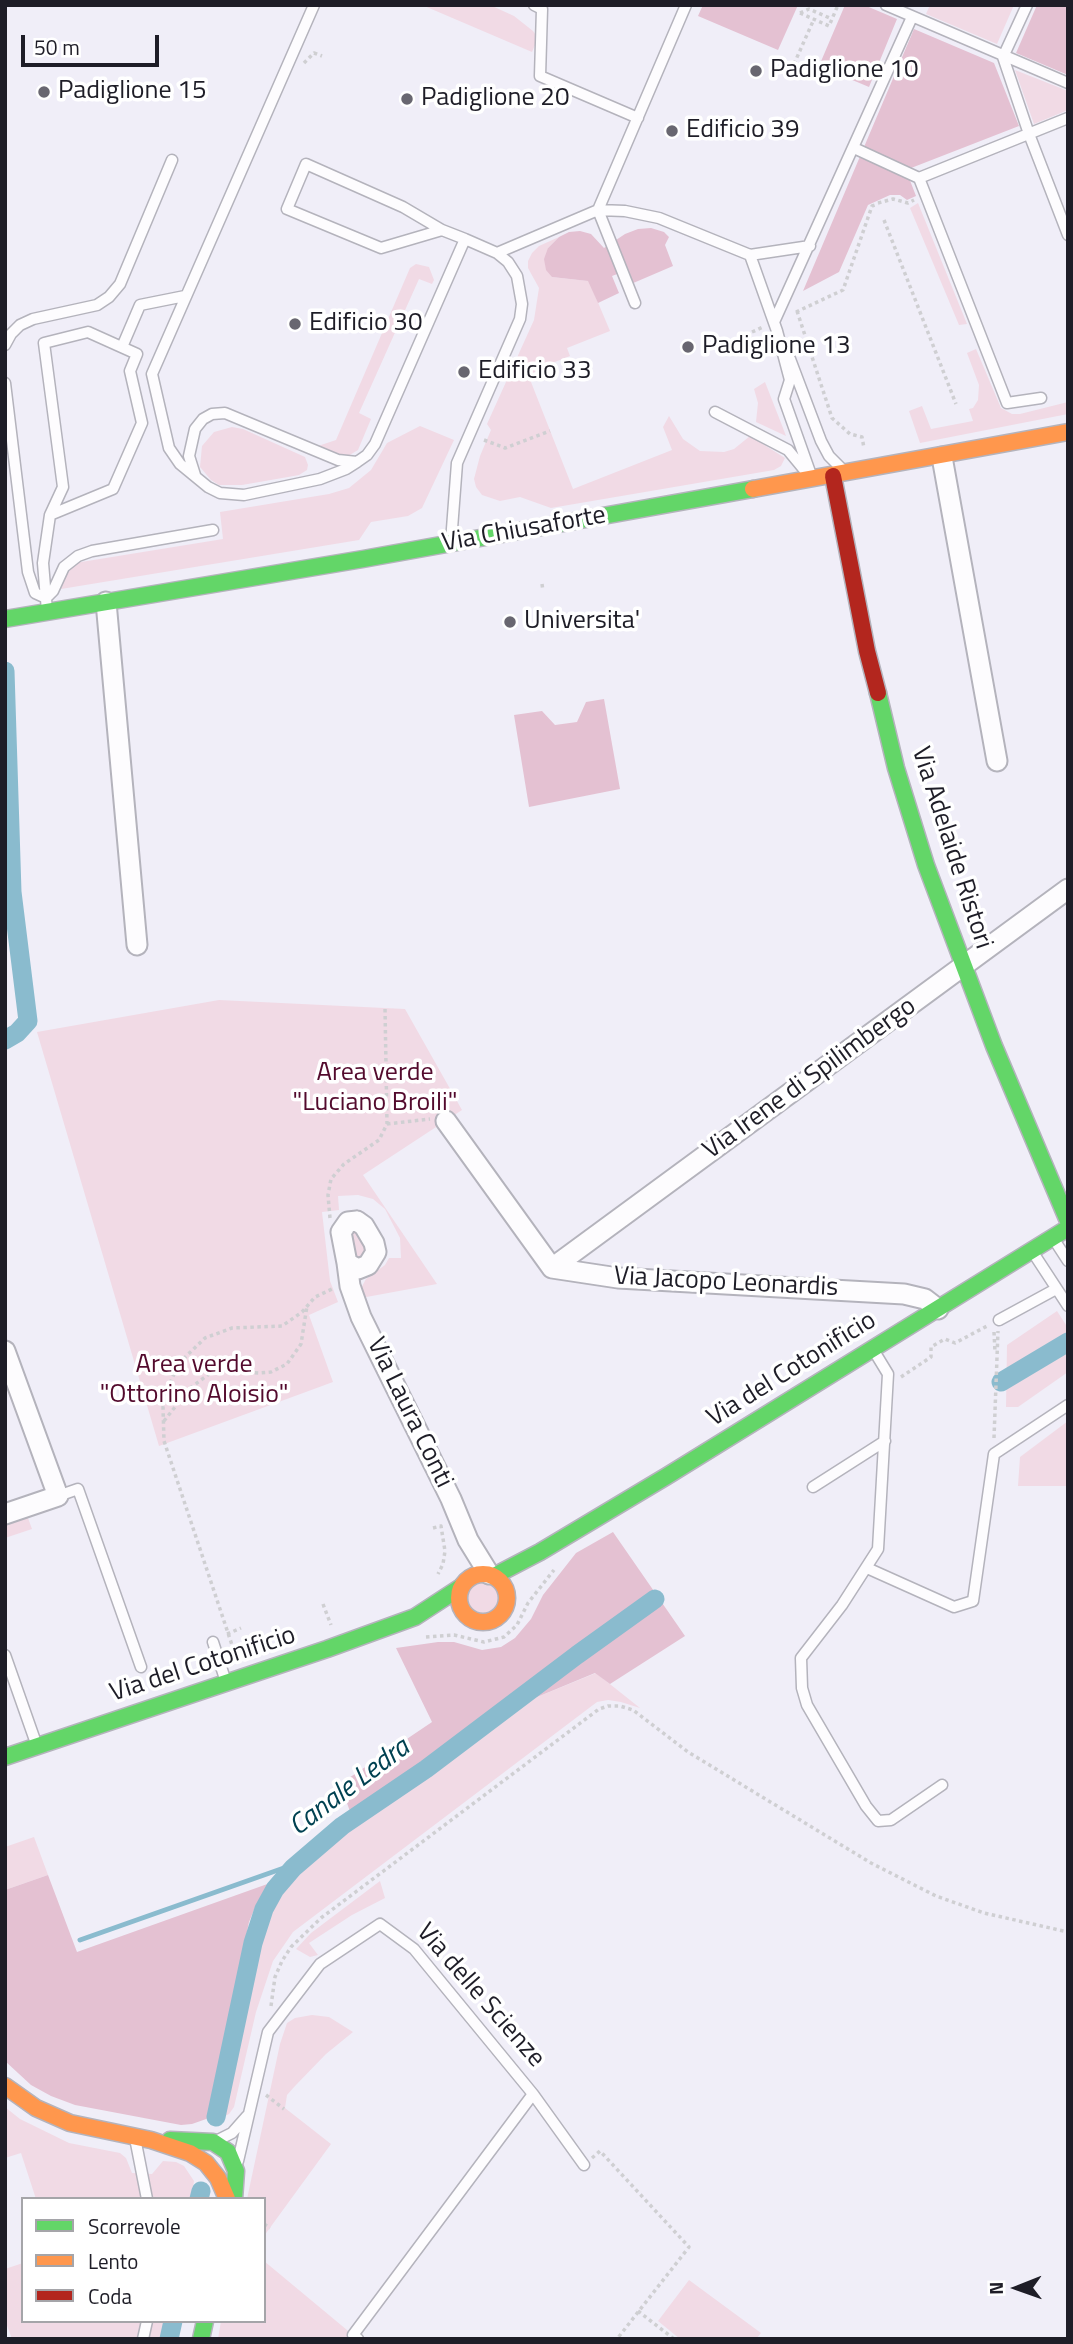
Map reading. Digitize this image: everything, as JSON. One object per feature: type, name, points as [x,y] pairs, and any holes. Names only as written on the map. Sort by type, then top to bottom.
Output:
[{"type":"street","name":"Via Chiusaforte","points":[[7,618],[47,605],[106,602],[942,457],[1068,432]]},
{"type":"street","points":[[942,457],[997,761]]},
{"type":"street","name":"Via Adelaide Ristori","points":[[839,475],[867,650],[896,768],[926,865],[994,1046],[1068,1221]]},
{"type":"street","points":[[106,602],[137,945]]},
{"type":"street","name":"Via Irene di Spilimbergo","points":[[552,1268],[1068,889]]},
{"type":"street","points":[[446,1121],[552,1268]]},
{"type":"street","name":"Via del Cotonificio","points":[[5,1758],[415,1617],[479,1578],[540,1552],[1068,1228]]},
{"type":"street","name":"Via Laura Conti","points":[[355,1266],[344,1286],[451,1499],[468,1540],[479,1578]]},
{"type":"street","name":"Via Jacopo Leonardis","points":[[552,1268],[618,1278],[904,1293],[925,1299],[938,1309]]},
{"type":"street","points":[[5,1351],[58,1496],[5,1514]]},
{"type":"street","name":"Via del Cotonificio","points":[[507,1601],[540,1552]]},
{"type":"street","points":[[479,1578],[503,1584],[507,1601],[501,1614],[490,1621],[475,1621],[464,1613],[458,1600],[479,1578]]},
{"type":"street","name":"Via del Cotonificio","points":[[415,1617],[469,1618]]},
{"type":"street","points":[[5,2086],[27,2103],[52,2116],[91,2129],[178,2148],[206,2162],[229,2197]]},
{"type":"street","points":[[143,2139],[213,2142],[236,2152],[236,2171],[229,2197]]},
{"type":"lane","points":[[314,5],[152,374],[169,447],[180,464],[220,493],[244,495],[320,479],[346,470],[367,455],[375,444],[465,239]]},
{"type":"lane","points":[[534,5],[542,9],[540,76],[638,118]]},
{"type":"lane","points":[[635,303],[598,209],[686,5]]},
{"type":"lane","points":[[886,5],[1068,83]]},
{"type":"lane","points":[[1027,5],[1003,57],[1068,235]]},
{"type":"lane","points":[[772,326],[912,17]]},
{"type":"lane","points":[[919,178],[1068,118]]},
{"type":"lane","points":[[854,148],[919,178],[1007,403],[1041,398]]},
{"type":"lane","points":[[5,345],[20,325],[33,319],[97,305],[109,297],[120,284],[172,160]]},
{"type":"lane","points":[[442,230],[381,248],[287,209],[306,164],[403,207],[442,230],[497,253],[508,262],[517,276],[521,290],[520,319],[457,463],[451,543]]},
{"type":"lane","points":[[497,253],[598,209],[659,218],[750,255],[810,246]]},
{"type":"lane","points":[[750,255],[790,380],[784,399],[812,479]]},
{"type":"lane","points":[[122,347],[140,305],[185,296]]},
{"type":"lane","points":[[772,326],[799,378],[821,441],[839,475]]},
{"type":"lane","points":[[47,605],[43,563],[50,515],[63,487],[44,343],[88,332],[137,354],[130,371],[142,423],[113,489],[50,515]]},
{"type":"lane","points":[[5,383],[8,428],[28,572],[35,593],[47,605]]},
{"type":"lane","points":[[715,412],[788,450],[812,479]]},
{"type":"lane","points":[[197,478],[189,456],[190,443],[195,429],[203,419],[212,414],[225,413],[238,417],[338,460],[358,462]]},
{"type":"lane","points":[[47,605],[64,568],[85,553],[213,530]]},
{"type":"lane","points":[[1053,1238],[1068,1261]]},
{"type":"lane","points":[[1032,1251],[1068,1306]]},
{"type":"lane","points":[[999,1320],[1056,1289]]},
{"type":"lane","points":[[873,1349],[888,1374],[878,1549],[801,1658],[800,1674],[807,1705],[866,1807],[878,1821],[891,1820],[942,1786]]},
{"type":"lane","points":[[867,1568],[954,1607],[973,1601],[994,1454],[1068,1405]]},
{"type":"lane","points":[[813,1487],[885,1441]]},
{"type":"lane","points":[[58,1496],[78,1489],[141,1667]]},
{"type":"lane","points":[[213,1642],[226,1683]]},
{"type":"lane","points":[[5,1655],[37,1746]]},
{"type":"lane","name":"Via delle Scienze","points":[[236,2152],[250,2113],[268,2032],[320,1964],[380,1924],[414,1949],[533,2094],[584,2165]]},
{"type":"lane","name":"Via delle Scienze","points":[[358,2339],[353,2335],[533,2094]]},
{"type":"lane","points":[[213,2142],[232,2133],[250,2113]]},
{"type":"lane","points":[[143,2139],[147,2197]]},
{"type":"lane","points":[[206,2162],[236,2152]]},
{"type":"path","points":[[800,13],[803,5]]},
{"type":"path","points":[[800,13],[829,26],[838,5]]},
{"type":"path","points":[[800,13],[809,9],[832,19]]},
{"type":"path","points":[[794,64],[814,19]]},
{"type":"path","points":[[787,316],[843,289],[872,206],[893,199],[908,203],[917,199]]},
{"type":"path","points":[[884,220],[956,404]]},
{"type":"path","points":[[797,311],[832,418],[850,434],[862,437],[865,450]]},
{"type":"path","points":[[752,332],[772,326]]},
{"type":"path","points":[[484,440],[505,448],[550,431]]},
{"type":"path","points":[[542,584],[543,591]]},
{"type":"path","points":[[330,1222],[328,1195],[331,1179],[344,1164],[379,1140],[387,1124],[385,1008]]},
{"type":"path","points":[[387,1124],[418,1122]]},
{"type":"path","points":[[236,1657],[164,1441],[166,1392],[179,1363],[194,1346],[219,1331],[282,1326],[302,1312],[315,1297],[344,1286]]},
{"type":"path","points":[[163,1424],[180,1398],[196,1382],[209,1374],[223,1370],[259,1373],[287,1364],[301,1344],[308,1304]]},
{"type":"path","points":[[994,1454],[999,1320]]},
{"type":"path","points":[[887,1386],[931,1357],[931,1346],[945,1339],[955,1343],[993,1323],[997,1368]]},
{"type":"path","points":[[431,1581],[443,1564],[445,1551],[441,1525],[433,1528]]},
{"type":"path","points":[[415,1639],[454,1635],[484,1642],[504,1637],[517,1625],[528,1602],[556,1567]]},
{"type":"path","points":[[323,1604],[331,1625]]},
{"type":"path","points":[[268,2032],[275,1977],[290,1947],[365,1883],[599,1709],[608,1706],[633,1710],[688,1752],[871,1863],[936,1896],[984,1913],[1068,1932]]},
{"type":"path","points":[[256,2087],[285,2109]]},
{"type":"path","points":[[584,2165],[600,2151],[689,2247],[617,2339]]},
{"type":"path","points":[[266,2225],[270,2228]]},
{"type":"path","points":[[638,2311],[674,2339]]},
{"type":"green space","points":[[422,5],[490,5],[514,16],[538,38],[532,52]]},
{"type":"green space","points":[[930,5],[1014,5],[997,44],[926,14]]},
{"type":"green space","points":[[1015,70],[1068,91],[1068,110],[1034,124]]},
{"type":"green space","points":[[918,203],[967,324],[959,325],[910,208]]},
{"type":"green space","points":[[559,237],[548,248],[552,277],[589,281],[610,331],[567,348],[570,356],[537,369],[532,376],[531,382],[573,489],[672,450],[663,427],[669,416],[683,439],[700,451],[724,452],[734,449],[750,436],[785,458],[781,466],[774,470],[551,508],[520,497],[500,501],[482,495],[474,479],[491,430],[487,424],[534,320],[539,288],[528,268],[528,261],[539,246]]},
{"type":"green space","points":[[416,264],[429,267],[434,280],[432,284],[419,279],[359,413],[371,419],[358,450],[342,457],[318,446],[336,440],[410,268]]},
{"type":"green space","points":[[976,349],[1001,408],[1012,414],[1020,414],[1068,402],[1068,414],[920,443],[909,411],[922,406],[931,429],[973,421],[969,409],[973,408],[978,400],[979,385],[967,353]]},
{"type":"green space","points":[[765,382],[786,436],[756,422],[758,403],[754,389]]},
{"type":"green space","points":[[420,426],[454,440],[422,508],[408,516],[371,522],[359,540],[61,589],[63,580],[75,563],[223,539],[220,512],[329,494],[349,488],[371,470],[387,443]]},
{"type":"green space","points":[[232,427],[243,429],[305,457],[307,470],[299,475],[242,485],[219,485],[200,467],[202,446],[214,432]]},
{"type":"green space","points":[[219,1000],[405,1009],[462,1110],[363,1175],[437,1284],[361,1298],[360,1290],[366,1279],[385,1265],[389,1258],[401,1258],[400,1238],[385,1209],[373,1199],[358,1195],[338,1196],[339,1210],[322,1212],[330,1281],[338,1302],[309,1315],[333,1382],[159,1446],[37,1032]]},
{"type":"green space","points":[[353,1227],[369,1250],[362,1260],[352,1257]]},
{"type":"green space","points":[[1057,1311],[1068,1328],[1068,1372],[1018,1407],[1006,1407],[1007,1345]]},
{"type":"green space","points":[[1068,1421],[1068,1486],[1018,1486],[1020,1457]]},
{"type":"green space","points":[[25,1510],[32,1529],[5,1538],[5,1517]]},
{"type":"green space","points":[[483,1574],[500,1581],[507,1598],[500,1615],[483,1622],[466,1615],[459,1598],[466,1581]]},
{"type":"green space","points":[[596,1673],[640,1708],[608,1700],[597,1702],[293,1932],[273,1961],[256,2012],[234,2107],[229,2114],[221,2118],[262,1928],[270,1908],[296,1873],[329,1843],[396,1798],[525,1702]]},
{"type":"green space","points":[[34,1837],[48,1875],[5,1890],[5,1847]]},
{"type":"green space","points":[[380,1881],[385,1898],[352,1915],[309,1943],[318,1955],[310,1957],[296,1949],[311,1933]]},
{"type":"green space","points":[[312,2015],[329,2017],[353,2032],[326,2054],[287,2095],[285,2108],[331,2144],[266,2233],[266,2197],[247,2197],[280,2044],[287,2023],[295,2018]]},
{"type":"green space","points":[[5,2107],[20,2119],[69,2143],[120,2153],[126,2158],[132,2173],[152,2174],[163,2161],[176,2162],[184,2166],[194,2181],[191,2197],[35,2197],[21,2153],[5,2158]]},
{"type":"green space","points":[[266,2263],[353,2335],[350,2339],[218,2339],[221,2323],[266,2323]]},
{"type":"green space","points":[[21,2264],[21,2323],[164,2323],[160,2339],[12,2339],[5,2320],[5,2269]]},
{"type":"green space","points":[[689,2280],[761,2333],[756,2339],[680,2339],[658,2321]]},
{"type":"shaded area","points":[[703,5],[798,5],[778,50],[698,16]]},
{"type":"shaded area","points":[[845,5],[864,5],[897,19],[869,87],[819,66]]},
{"type":"shaded area","points":[[1037,5],[1068,5],[1068,75],[1016,53]]},
{"type":"shaded area","points":[[914,29],[994,63],[1019,126],[906,170],[916,196],[907,200],[900,195],[890,195],[868,205],[839,272],[803,291]]},
{"type":"shaded area","points":[[651,228],[664,232],[669,237],[665,245],[673,266],[631,284],[625,271],[612,276],[619,293],[598,303],[588,281],[552,277],[546,270],[544,259],[548,248],[569,232],[591,234],[604,248],[625,234]]},
{"type":"shaded area","points":[[604,699],[620,789],[529,807],[514,715],[542,711],[555,725],[577,722],[586,702]]},
{"type":"shaded area","points":[[613,1532],[685,1636],[610,1684],[595,1673],[525,1702],[355,1825],[340,1784],[432,1722],[396,1648],[438,1642],[454,1642],[482,1650],[501,1647],[515,1638],[531,1619],[543,1595],[576,1553]]},
{"type":"shaded area","points":[[48,1875],[77,1952],[273,1882],[256,1905],[249,1922],[209,2118],[181,2125],[75,2105],[31,2085],[5,2061],[5,1890]]},
{"type":"waterway","points":[[5,671],[12,892],[28,1021],[17,1033],[5,1040]]},
{"type":"waterway","name":"Canale Ledra","points":[[1001,1382],[1068,1342]]},
{"type":"waterway","name":"Canale Ledra","points":[[216,2117],[253,1943],[264,1909],[275,1889],[293,1868],[342,1826],[426,1769],[655,1599]]},
{"type":"waterway","points":[[80,1940],[298,1863]]},
{"type":"waterway","name":"Canale Ledra","points":[[200,2197],[201,2191]]},
{"type":"waterway","name":"Canale Ledra","points":[[169,2339],[173,2323]]},
{"type":"traffic: fast","points":[[5,619],[363,559],[753,489]]},
{"type":"traffic: fast","points":[[878,693],[896,768],[926,865],[994,1046],[1068,1221]]},
{"type":"traffic: fast","points":[[494,1576],[540,1552],[667,1476],[1068,1228]]},
{"type":"traffic: fast","points":[[5,1757],[415,1617],[461,1587]]},
{"type":"traffic: fast","points":[[170,2140],[213,2142],[228,2152],[236,2171],[234,2197]]},
{"type":"traffic: fast","points":[[201,2339],[205,2323]]},
{"type":"traffic: slow","points":[[753,489],[1068,432]]},
{"type":"traffic: slow","points":[[483,1574],[500,1581],[507,1598],[500,1615],[483,1622],[466,1615],[459,1598],[466,1581],[483,1574]]},
{"type":"traffic: slow","points":[[5,2086],[36,2108],[70,2123],[151,2140],[190,2153],[206,2163],[218,2178],[226,2197]]},
{"type":"traffic: jam","points":[[833,476],[867,651],[878,693]]},
{"type":"place","name":"Padiglione 10","points":[[756,71]]},
{"type":"place","name":"Padiglione 15","points":[[44,92]]},
{"type":"place","name":"Padiglione 20","points":[[407,99]]},
{"type":"place","name":"Edificio 39","points":[[672,131]]},
{"type":"place","name":"Edificio 30","points":[[295,324]]},
{"type":"place","name":"Padiglione 13","points":[[688,347]]},
{"type":"place","name":"Edificio 33","points":[[464,372]]},
{"type":"place","name":"Universita'","points":[[510,622]]},
{"type":"park label","name":"Area verde \"Luciano Broili\"","points":[[375,1089]]},
{"type":"park label","name":"Area verde \"Ottorino Aloisio\"","points":[[194,1381]]}]
